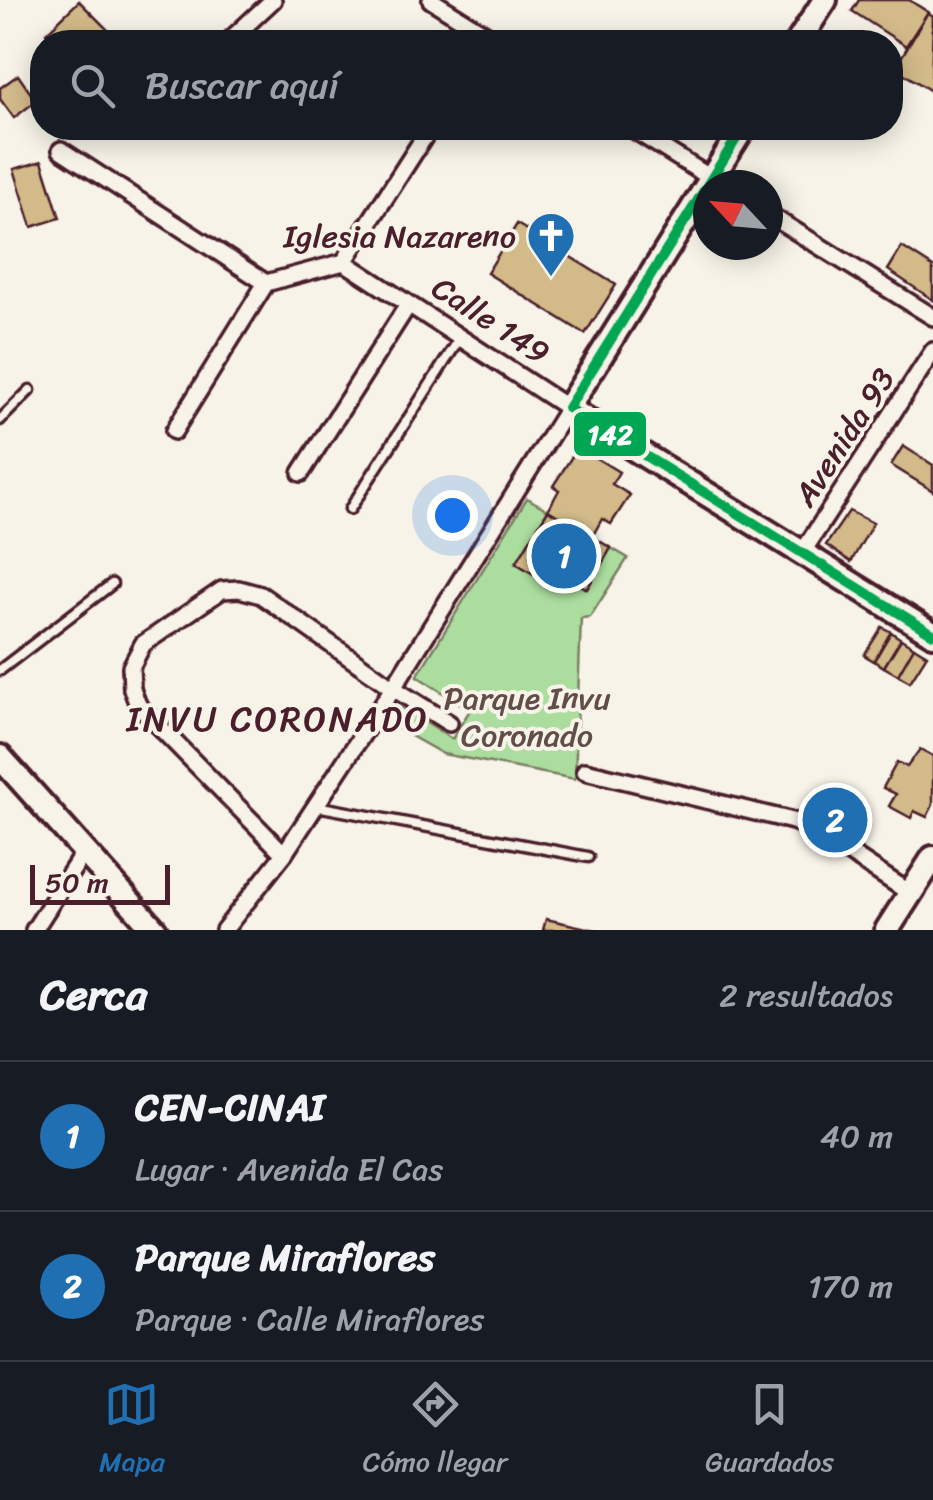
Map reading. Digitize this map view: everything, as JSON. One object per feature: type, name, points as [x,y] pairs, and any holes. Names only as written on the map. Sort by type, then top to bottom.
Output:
[{"type":"main road","points":[[806,30],[826,0]]},
{"type":"main road","points":[[722,170],[738,140]]},
{"type":"main road","points":[[568,408],[693,217]]},
{"type":"main road","name":"Calle 149","points":[[568,408],[933,634]]},
{"type":"main road","points":[[0,757],[155,930]]},
{"type":"main road","points":[[887,930],[933,858]]},
{"type":"street","points":[[241,30],[273,0]]},
{"type":"street","points":[[431,0],[475,30]]},
{"type":"street","points":[[174,431],[266,284],[344,262],[422,140]]},
{"type":"street","points":[[650,140],[697,170]]},
{"type":"street","points":[[61,150],[266,284]]},
{"type":"street","points":[[783,223],[933,317]]},
{"type":"street","name":"Calle 149","points":[[344,262],[568,408]]},
{"type":"street","points":[[301,474],[408,305]]},
{"type":"street","name":"Avenida 93","points":[[802,553],[933,351]]},
{"type":"street","points":[[224,930],[316,806],[568,408]]},
{"type":"street","points":[[284,854],[138,705],[132,689],[131,667],[144,644],[222,590],[239,589],[261,595],[393,688],[449,722]]},
{"type":"street","points":[[585,772],[793,821],[816,831],[910,893]]},
{"type":"street","points":[[34,930],[84,852]]},
{"type":"lane","points":[[350,509],[460,338]]},
{"type":"lane","points":[[0,420],[30,390]]},
{"type":"lane","points":[[0,670],[112,584]]},
{"type":"lane","points":[[316,806],[588,857]]},
{"type":"green space","name":"Parque Invu Coronado","points":[[527,498],[548,510],[516,563],[548,582],[554,573],[561,573],[587,588],[611,548],[628,558],[590,617],[581,618],[575,779],[443,754],[388,723],[399,706],[452,739],[470,710],[417,676]]},
{"type":"green space","points":[[811,796],[866,822],[853,845],[804,818]]},
{"type":"building","points":[[859,0],[909,0],[928,12],[906,46],[903,30],[881,30],[852,11]]},
{"type":"building","points":[[79,1],[108,30],[49,30]]},
{"type":"building","points":[[928,12],[933,16],[931,91],[903,73],[903,54]]},
{"type":"building","points":[[18,75],[30,92],[30,106],[14,118],[0,99],[0,88]]},
{"type":"building","points":[[42,161],[60,218],[32,227],[14,169]]},
{"type":"building","name":"Iglesia Nazareno","points":[[517,224],[616,285],[585,334],[487,273]]},
{"type":"building","points":[[902,247],[933,267],[933,300],[888,270]]},
{"type":"building","points":[[903,446],[933,465],[933,491],[891,465]]},
{"type":"building","points":[[578,447],[619,472],[612,484],[630,495],[611,524],[602,519],[592,537],[548,510],[559,490],[553,486]]},
{"type":"building","points":[[548,510],[611,548],[587,589],[561,573],[554,573],[548,583],[516,563]]},
{"type":"building","points":[[849,511],[873,523],[851,562],[826,545]]},
{"type":"building","points":[[882,627],[891,632],[874,661],[864,655]]},
{"type":"building","points":[[891,632],[901,639],[884,667],[874,661]]},
{"type":"building","points":[[901,639],[914,647],[898,675],[884,667]]},
{"type":"building","points":[[914,647],[927,655],[910,682],[898,675]]},
{"type":"building","points":[[920,749],[933,756],[933,805],[927,817],[914,811],[911,818],[889,806],[896,794],[883,788],[897,762],[907,767]]},
{"type":"building","points":[[546,919],[596,930],[543,930]]},
{"type":"transit line","name":"142","points":[[736,140],[568,408],[933,634]]},
{"type":"place","name":"Iglesia Nazareno","points":[[551,278]]},
{"type":"place","name":"CEN-CINAI","points":[[564,556]]},
{"type":"place","name":"Parque Miraflores","points":[[835,820]]},
{"type":"district","name":"INVU CORONADO","points":[[278,719]]}]
